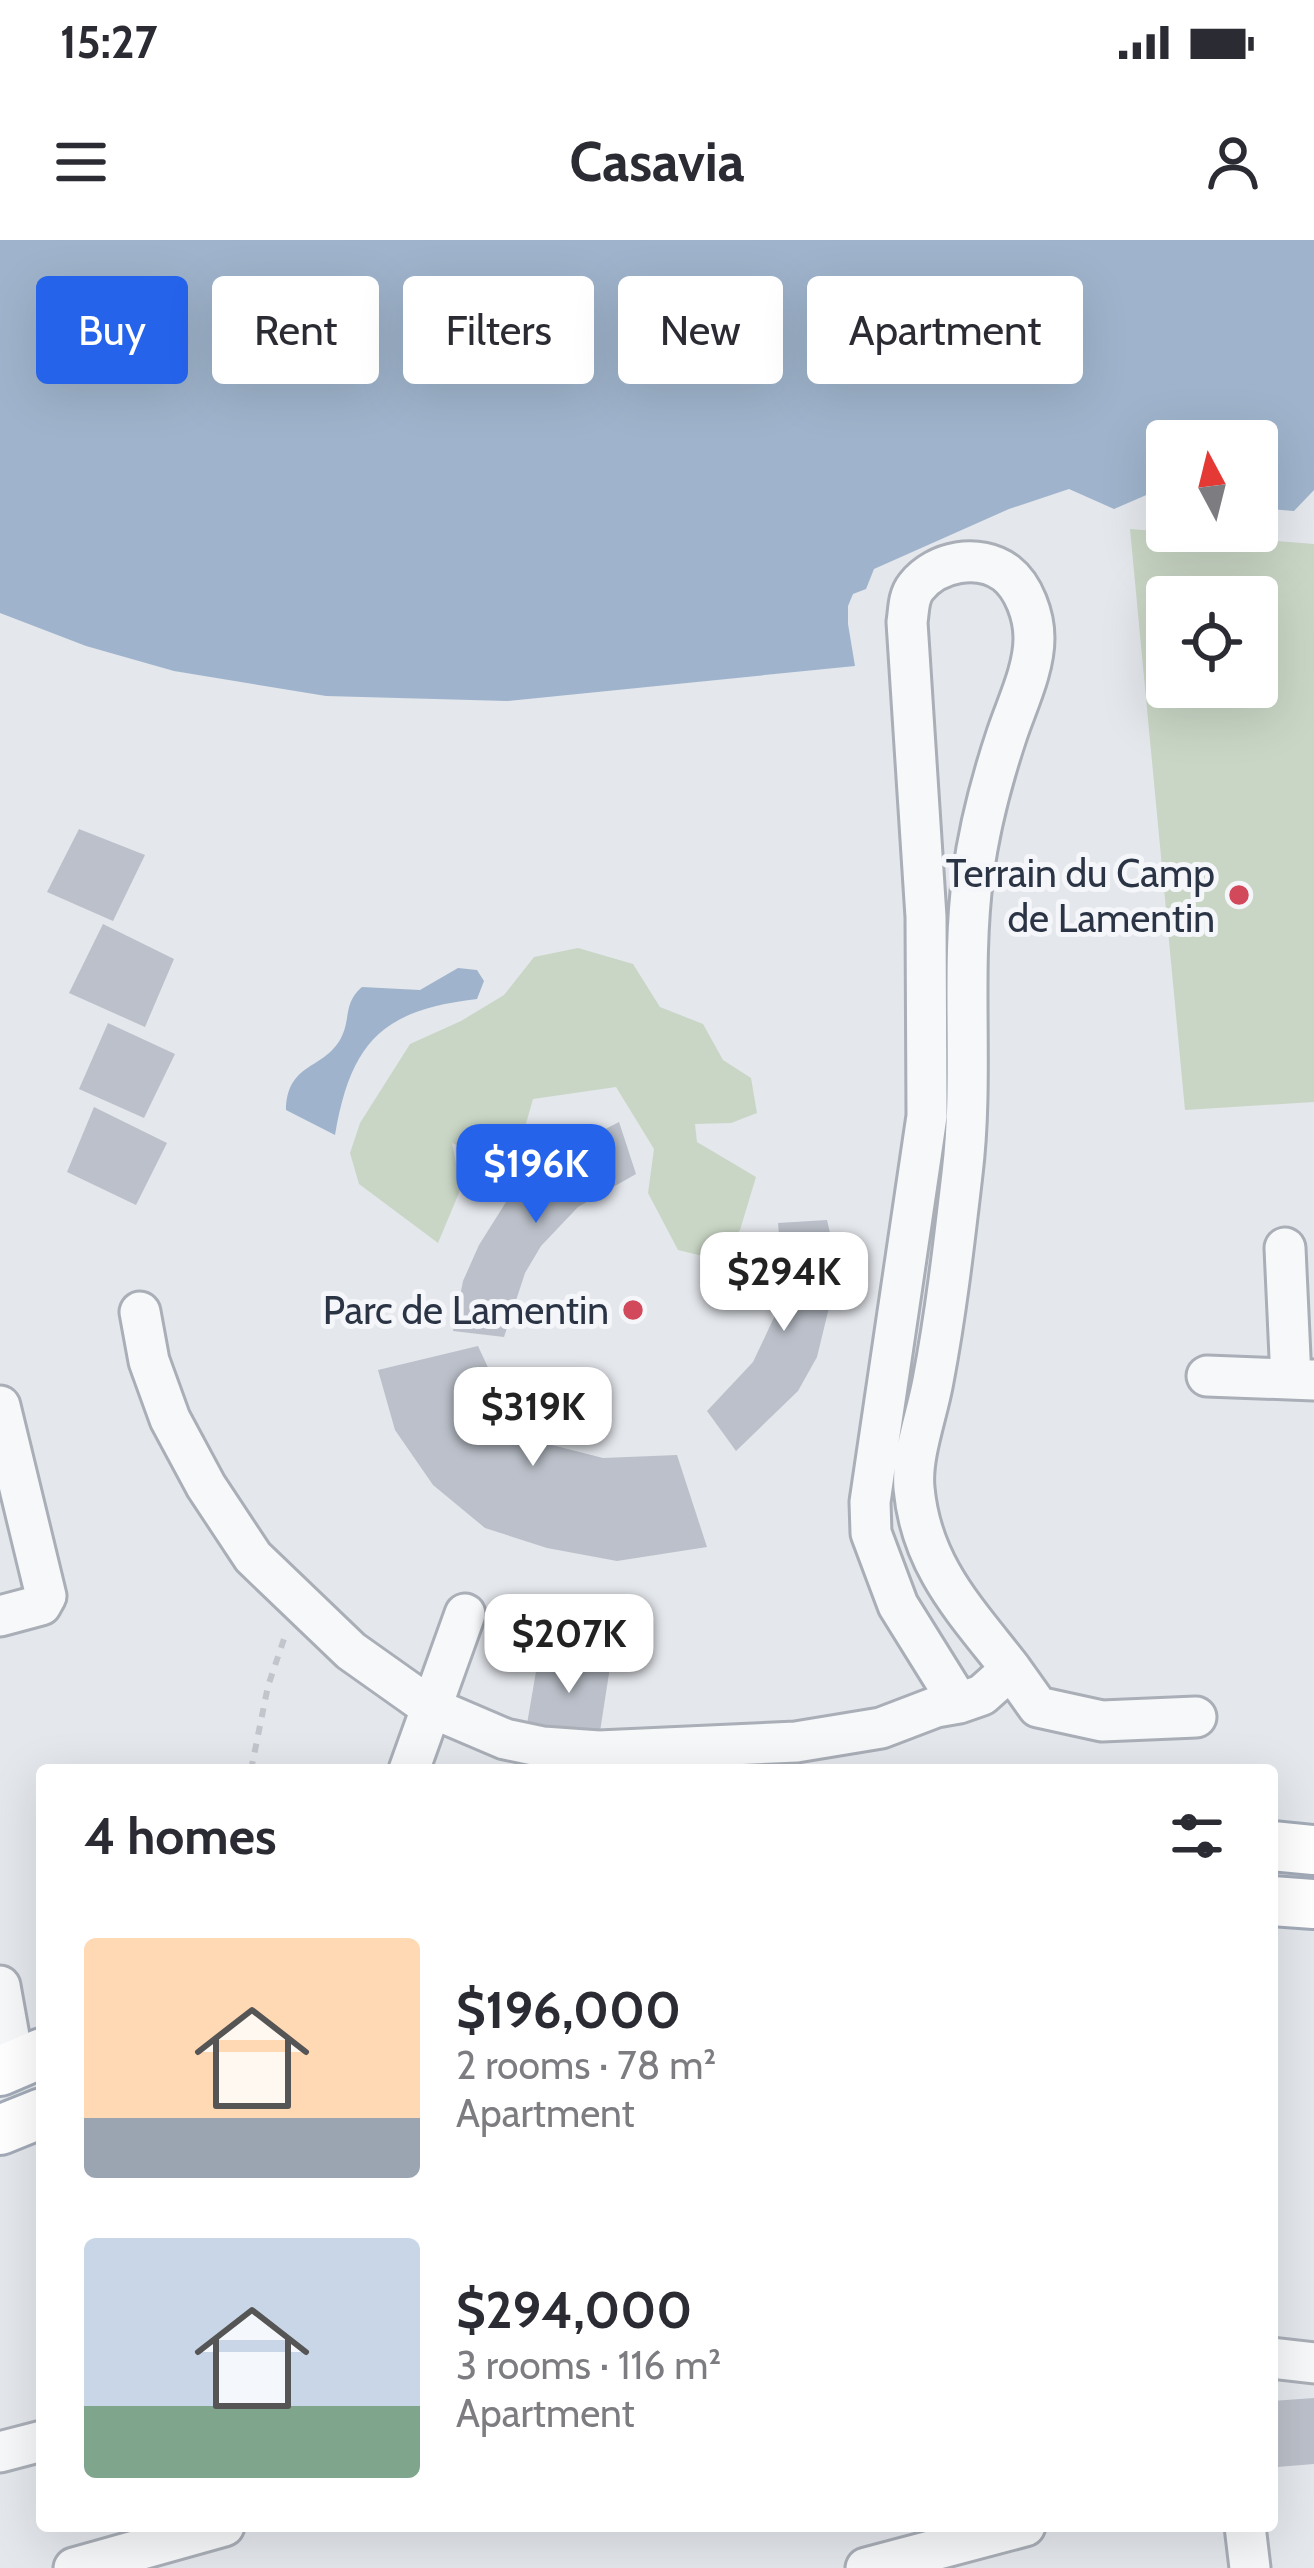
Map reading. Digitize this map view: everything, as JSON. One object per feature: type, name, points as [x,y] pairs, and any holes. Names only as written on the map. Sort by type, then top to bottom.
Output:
[{"type":"main road","points":[[1278,1847],[1314,1850]]},
{"type":"main road","points":[[1278,1901],[1314,1904]]},
{"type":"street","points":[[959,1703],[898,1605],[872,1533],[870,1502],[927,1116],[926,917],[910,599],[916,586],[953,562],[993,566],[1006,573],[1021,589],[1034,637],[1030,665],[996,767],[973,874],[964,1154],[934,1379],[913,1485],[922,1532],[949,1592],[1038,1707],[1102,1721],[1196,1717]]},
{"type":"street","points":[[1207,1376],[1303,1379],[1285,1248]]},
{"type":"street","points":[[140,1312],[149,1361],[170,1418],[206,1486],[254,1557],[351,1651],[430,1707],[506,1739],[543,1747],[665,1751],[796,1742],[881,1728],[959,1703],[982,1695],[1011,1669]]},
{"type":"street","points":[[0,1406],[46,1595],[40,1605],[0,1616]]},
{"type":"street","points":[[411,1764],[465,1614]]},
{"type":"street","points":[[0,1986],[19,2063]]},
{"type":"street","points":[[1278,2359],[1314,2362]]},
{"type":"street","points":[[0,2452],[36,2443]]},
{"type":"street","points":[[74,2568],[203,2532]]},
{"type":"street","points":[[866,2568],[1002,2532]]},
{"type":"street","points":[[1246,2532],[1250,2568]]},
{"type":"path","points":[[252,1764],[268,1686],[285,1637],[303,1604]]},
{"type":"green space","name":"Terrain du Camp de Lamentin","points":[[1130,529],[1146,530],[1146,552],[1278,552],[1278,541],[1314,544],[1314,1102],[1185,1110],[1147,708],[1278,708],[1278,576],[1146,576],[1146,698]]},
{"type":"green space","points":[[578,948],[633,964],[660,1007],[703,1024],[723,1060],[751,1078],[757,1113],[731,1123],[695,1124],[697,1142],[756,1177],[740,1230],[715,1259],[678,1250],[648,1193],[654,1149],[616,1087],[533,1099],[523,1134],[486,1158],[452,1143],[461,1188],[438,1243],[359,1184],[350,1153],[360,1123],[410,1044],[504,995],[534,957]]},
{"type":"water","points":[[0,240],[1314,240],[1314,490],[1294,511],[1278,510],[1278,420],[1146,420],[1146,495],[1114,509],[1069,489],[1009,509],[874,569],[866,589],[853,594],[848,606],[855,666],[507,701],[326,696],[174,671],[86,646],[0,613]]},
{"type":"water","points":[[458,968],[477,970],[484,981],[477,999],[417,1012],[376,1036],[351,1076],[335,1135],[286,1110],[288,1094],[299,1075],[341,1038],[352,999],[362,987],[420,990]]},
{"type":"building","points":[[79,829],[145,855],[113,921],[47,892]]},
{"type":"building","points":[[103,924],[174,959],[145,1027],[69,993]]},
{"type":"building","points":[[108,1023],[175,1054],[144,1118],[79,1089]]},
{"type":"building","points":[[94,1107],[167,1143],[136,1205],[67,1172]]},
{"type":"building","points":[[619,1122],[636,1174],[578,1207],[541,1246],[525,1273],[504,1337],[453,1331],[463,1281],[479,1245],[518,1183],[547,1159]]},
{"type":"building","points":[[827,1220],[835,1254],[833,1291],[817,1357],[798,1391],[736,1451],[707,1411],[753,1362],[778,1309],[783,1284],[778,1223]]},
{"type":"building","points":[[478,1346],[504,1402],[552,1445],[603,1458],[677,1455],[707,1547],[617,1561],[547,1548],[485,1528],[433,1485],[395,1430],[378,1370]]},
{"type":"building","points":[[539,1654],[610,1667],[599,1738],[527,1724]]},
{"type":"building","points":[[1314,2398],[1314,2464],[1278,2467],[1278,2401]]},
{"type":"place","name":"Terrain du Camp de Lamentin","points":[[1239,895]]},
{"type":"place","name":"Parc de Lamentin","points":[[633,1310]]}]
